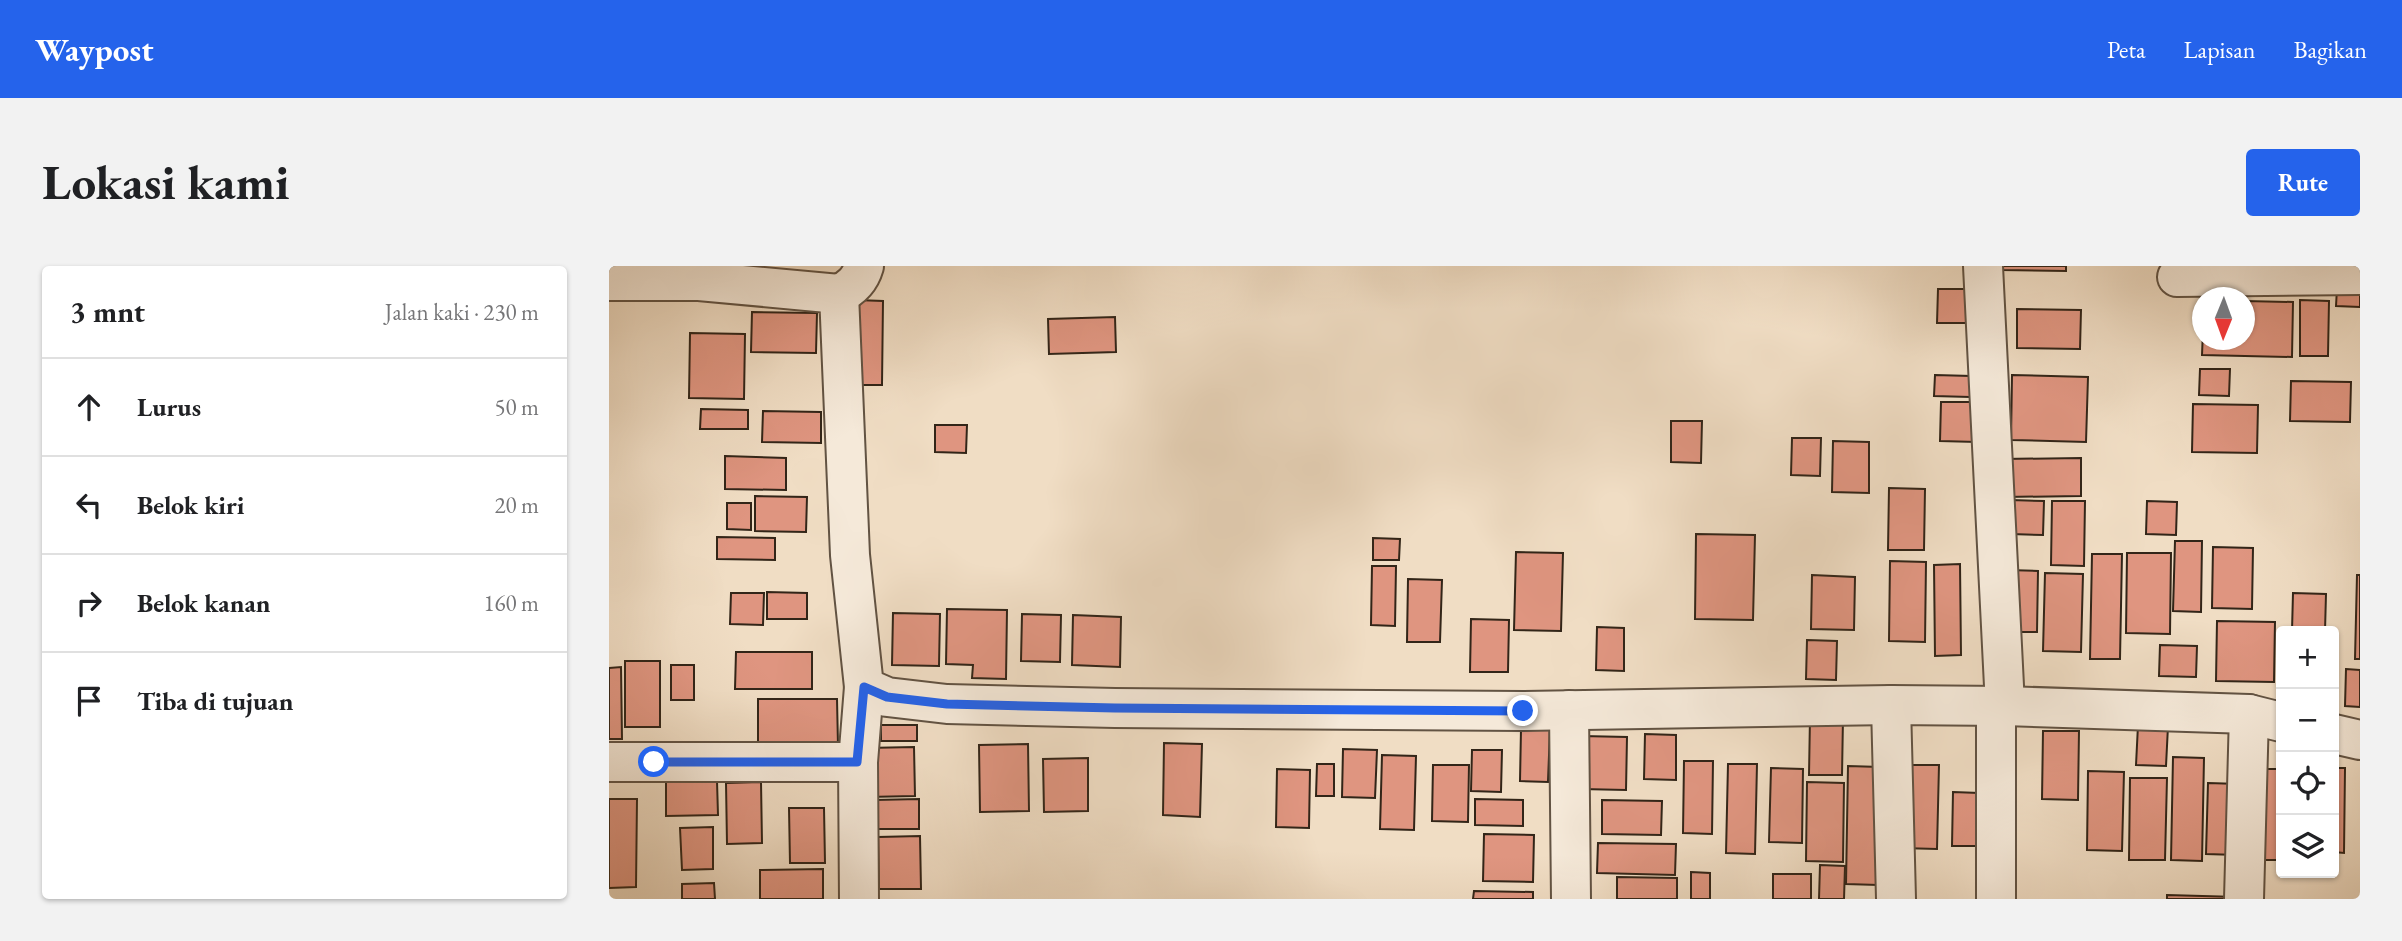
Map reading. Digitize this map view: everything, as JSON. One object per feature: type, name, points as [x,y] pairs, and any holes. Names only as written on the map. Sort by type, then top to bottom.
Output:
[{"type":"street","points":[[609,281],[700,273],[839,294],[856,283],[865,266]]},
{"type":"street","points":[[1983,266],[2000,706],[1996,899]]},
{"type":"street","points":[[2177,277],[2360,275]]},
{"type":"street","points":[[839,294],[850,555],[864,687],[857,762],[859,899]]},
{"type":"street","points":[[864,687],[887,697],[947,704],[1115,708],[1569,710],[1891,705],[2000,706],[2265,718],[2244,899]]},
{"type":"street","points":[[1891,705],[1896,899]]},
{"type":"street","points":[[1569,710],[1571,899]]},
{"type":"street","points":[[2339,735],[2360,740]]},
{"type":"street","points":[[609,762],[857,762]]},
{"type":"building","points":[[2002,266],[2066,266],[2066,271],[2002,270]]},
{"type":"building","points":[[2337,288],[2360,289],[2360,307],[2336,306]]},
{"type":"building","points":[[1938,289],[1977,289],[1976,323],[1937,323]]},
{"type":"building","points":[[856,300],[883,301],[882,385],[855,385]]},
{"type":"building","points":[[2300,300],[2329,301],[2328,356],[2300,356]]},
{"type":"building","points":[[2255,301],[2293,302],[2292,357],[2202,355],[2202,350],[2255,350]]},
{"type":"building","points":[[2017,309],[2081,310],[2080,349],[2017,348]]},
{"type":"building","points":[[752,312],[817,313],[816,353],[751,352]]},
{"type":"building","points":[[1115,317],[1116,352],[1049,354],[1048,319]]},
{"type":"building","points":[[690,333],[745,334],[744,399],[689,398]]},
{"type":"building","points":[[2200,369],[2230,369],[2229,396],[2199,395]]},
{"type":"building","points":[[1935,375],[1971,376],[1970,397],[1934,396]]},
{"type":"building","points":[[2012,375],[2088,377],[2086,442],[2011,440]]},
{"type":"building","points":[[2291,381],[2351,382],[2350,422],[2290,421]]},
{"type":"building","points":[[1941,402],[1978,402],[1977,442],[1940,441]]},
{"type":"building","points":[[2193,404],[2258,405],[2257,453],[2192,452]]},
{"type":"building","points":[[701,409],[748,410],[748,429],[700,429]]},
{"type":"building","points":[[763,411],[821,412],[821,443],[762,442]]},
{"type":"building","points":[[1671,421],[1702,421],[1701,463],[1671,462]]},
{"type":"building","points":[[935,425],[967,425],[966,453],[935,452]]},
{"type":"building","points":[[1792,438],[1821,438],[1820,476],[1791,475]]},
{"type":"building","points":[[1833,441],[1869,442],[1869,493],[1832,492]]},
{"type":"building","points":[[725,456],[786,458],[786,490],[725,489]]},
{"type":"building","points":[[2081,458],[2081,496],[2004,497],[2003,459]]},
{"type":"building","points":[[1889,488],[1925,489],[1924,550],[1888,550]]},
{"type":"building","points":[[755,496],[807,497],[806,532],[755,531]]},
{"type":"building","points":[[2011,500],[2044,501],[2043,535],[2011,534]]},
{"type":"building","points":[[2052,501],[2085,501],[2084,566],[2051,565]]},
{"type":"building","points":[[2147,501],[2177,502],[2176,535],[2146,534]]},
{"type":"building","points":[[727,503],[751,503],[751,530],[727,529]]},
{"type":"building","points":[[1696,534],[1755,535],[1753,620],[1695,619]]},
{"type":"building","points":[[717,537],[775,538],[775,560],[717,559]]},
{"type":"building","points":[[1373,538],[1400,539],[1399,560],[1373,560]]},
{"type":"building","points":[[2175,541],[2202,541],[2201,612],[2173,611]]},
{"type":"building","points":[[2213,547],[2253,548],[2252,609],[2212,608]]},
{"type":"building","points":[[1516,552],[1563,553],[1561,631],[1514,630]]},
{"type":"building","points":[[2127,553],[2171,553],[2170,634],[2126,633]]},
{"type":"building","points":[[2092,554],[2122,554],[2120,659],[2090,659]]},
{"type":"building","points":[[1890,561],[1926,562],[1925,642],[1889,641]]},
{"type":"building","points":[[1960,564],[1961,655],[1935,656],[1934,565]]},
{"type":"building","points":[[1372,566],[1396,566],[1395,626],[1371,625]]},
{"type":"building","points":[[2007,570],[2038,571],[2037,632],[2006,632]]},
{"type":"building","points":[[2045,573],[2083,574],[2081,652],[2043,651]]},
{"type":"building","points":[[1812,575],[1855,577],[1854,630],[1811,629]]},
{"type":"building","points":[[2357,575],[2360,575],[2360,659],[2355,659]]},
{"type":"building","points":[[1408,579],[1442,580],[1440,642],[1407,642]]},
{"type":"building","points":[[767,592],[807,593],[807,619],[767,619]]},
{"type":"building","points":[[731,593],[764,593],[763,625],[730,624]]},
{"type":"building","points":[[2293,593],[2326,594],[2325,626],[2292,626]]},
{"type":"building","points":[[947,609],[1007,610],[1006,679],[972,678],[973,665],[946,664]]},
{"type":"building","points":[[893,613],[940,614],[939,666],[892,665]]},
{"type":"building","points":[[1022,614],[1061,615],[1060,662],[1021,661]]},
{"type":"building","points":[[1073,615],[1121,617],[1120,667],[1072,665]]},
{"type":"building","points":[[1471,619],[1509,620],[1508,672],[1470,672]]},
{"type":"building","points":[[2217,621],[2275,622],[2274,682],[2216,681]]},
{"type":"building","points":[[1597,627],[1624,628],[1624,671],[1596,670]]},
{"type":"building","points":[[1807,640],[1837,641],[1836,680],[1806,679]]},
{"type":"building","points":[[2160,645],[2197,646],[2196,677],[2159,676]]},
{"type":"building","points":[[736,652],[812,652],[812,689],[735,689]]},
{"type":"building","points":[[625,661],[660,661],[660,727],[625,727]]},
{"type":"building","points":[[671,665],[694,665],[694,700],[671,700]]},
{"type":"building","points":[[621,667],[622,739],[609,739],[609,668]]},
{"type":"building","points":[[2346,669],[2360,670],[2360,707],[2345,706]]},
{"type":"building","points":[[758,699],[837,699],[838,746],[758,746]]},
{"type":"building","points":[[1810,717],[1843,718],[1842,775],[1809,775]]},
{"type":"building","points":[[881,725],[917,725],[917,741],[881,741]]},
{"type":"building","points":[[2138,725],[2168,726],[2166,766],[2136,765]]},
{"type":"building","points":[[1521,729],[1550,729],[1548,782],[1520,781]]},
{"type":"building","points":[[2043,731],[2079,731],[2078,800],[2042,799]]},
{"type":"building","points":[[1645,734],[1676,735],[1676,780],[1644,779]]},
{"type":"building","points":[[1582,736],[1627,737],[1626,790],[1581,789]]},
{"type":"building","points":[[1164,743],[1202,744],[1200,817],[1163,815]]},
{"type":"building","points":[[1028,744],[1029,811],[980,812],[979,745]]},
{"type":"building","points":[[914,747],[915,796],[867,797],[866,748]]},
{"type":"building","points":[[1343,749],[1377,750],[1375,798],[1342,797]]},
{"type":"building","points":[[1472,750],[1502,750],[1501,792],[1471,791]]},
{"type":"building","points":[[1382,755],[1416,756],[1414,830],[1380,829]]},
{"type":"building","points":[[2173,757],[2204,758],[2202,861],[2171,860]]},
{"type":"building","points":[[1088,758],[1088,811],[1044,812],[1043,759]]},
{"type":"building","points":[[1684,761],[1713,761],[1712,834],[1683,833]]},
{"type":"building","points":[[1317,764],[1334,764],[1334,796],[1316,796]]},
{"type":"building","points":[[1728,764],[1757,764],[1755,854],[1726,853]]},
{"type":"building","points":[[1433,765],[1469,765],[1468,822],[1432,821]]},
{"type":"building","points":[[1903,765],[1939,765],[1937,849],[1901,848]]},
{"type":"building","points":[[1848,766],[1880,767],[1878,885],[1846,884]]},
{"type":"building","points":[[1771,768],[1803,769],[1802,843],[1769,842]]},
{"type":"building","points":[[2339,768],[2345,768],[2344,853],[2339,852]]},
{"type":"building","points":[[1277,769],[1310,770],[1309,828],[1276,827]]},
{"type":"building","points":[[2259,769],[2276,769],[2276,860],[2258,860]]},
{"type":"building","points":[[2088,771],[2124,772],[2122,851],[2087,850]]},
{"type":"building","points":[[2130,778],[2167,778],[2165,860],[2129,860]]},
{"type":"building","points":[[717,781],[718,815],[666,816],[666,782]]},
{"type":"building","points":[[761,782],[762,843],[727,844],[726,783]]},
{"type":"building","points":[[1807,782],[1844,783],[1843,862],[1806,861]]},
{"type":"building","points":[[2208,783],[2239,784],[2237,855],[2206,854]]},
{"type":"building","points":[[1953,792],[1979,793],[1978,846],[1952,846]]},
{"type":"building","points":[[609,799],[637,799],[636,887],[609,888]]},
{"type":"building","points":[[919,799],[919,829],[875,829],[874,800]]},
{"type":"building","points":[[1475,799],[1523,800],[1523,826],[1475,825]]},
{"type":"building","points":[[1602,800],[1662,801],[1661,835],[1602,834]]},
{"type":"building","points":[[789,808],[824,808],[825,863],[790,863]]},
{"type":"building","points":[[713,827],[713,869],[682,870],[680,828]]},
{"type":"building","points":[[1484,834],[1534,835],[1533,882],[1483,881]]},
{"type":"building","points":[[920,836],[921,889],[879,889],[878,837]]},
{"type":"building","points":[[1598,843],[1676,844],[1675,875],[1597,873]]},
{"type":"building","points":[[1820,865],[1845,866],[1844,899],[1819,899]]},
{"type":"building","points":[[823,869],[823,899],[760,899],[760,870]]},
{"type":"building","points":[[1691,872],[1710,873],[1710,899],[1691,899]]},
{"type":"building","points":[[1773,874],[1811,874],[1811,899],[1773,899]]},
{"type":"building","points":[[1617,877],[1677,878],[1677,899],[1617,899]]},
{"type":"building","points":[[714,883],[715,899],[682,899],[682,884]]},
{"type":"building","points":[[1474,891],[1533,892],[1533,899],[1473,899]]},
{"type":"building","points":[[2167,895],[2237,897],[2237,899],[2167,899]]},
{"type":"route","points":[[654,762],[857,762],[864,687],[887,697],[947,704],[1523,711]]}]
